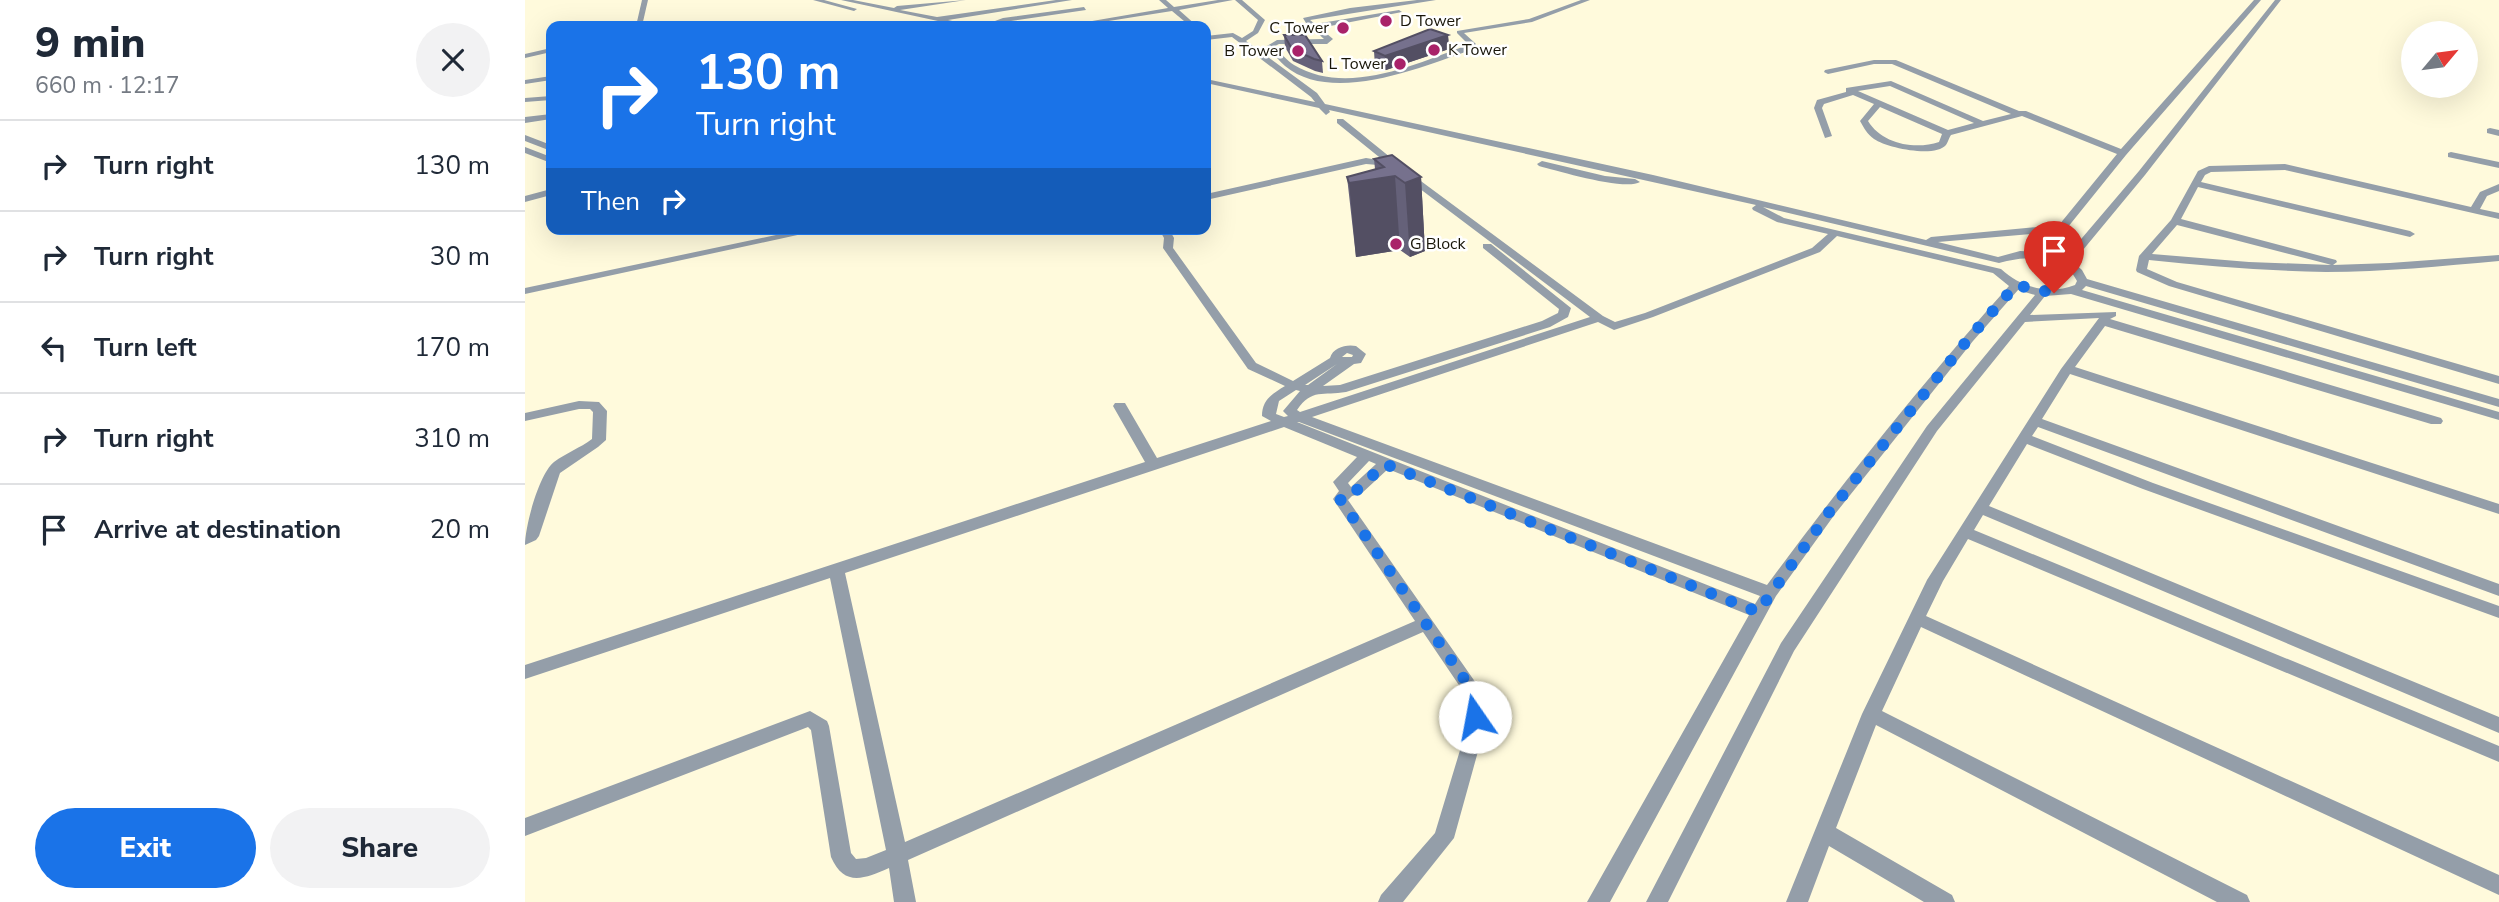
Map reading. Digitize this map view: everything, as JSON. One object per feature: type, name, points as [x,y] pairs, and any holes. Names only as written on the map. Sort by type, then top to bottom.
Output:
[{"type":"street","points":[[640,21],[645,0]]},
{"type":"street","points":[[816,0],[909,21]]},
{"type":"street","points":[[844,0],[947,21]]},
{"type":"street","points":[[875,13],[916,4],[963,0]]},
{"type":"street","points":[[938,19],[1069,0]]},
{"type":"street","points":[[1075,0],[1094,19]]},
{"type":"street","points":[[1162,0],[1188,21]]},
{"type":"street","points":[[1074,21],[1112,19],[1230,0]]},
{"type":"street","points":[[1238,0],[1262,19],[1256,32],[1242,41]]},
{"type":"street","points":[[1433,0],[1350,10],[1305,19],[1311,27],[1329,39],[1324,42],[1277,42],[1271,46],[1279,59],[1291,69],[1330,81],[1403,72],[1468,48],[1472,44],[1459,32],[1529,21],[1587,0]]},
{"type":"street","points":[[2066,263],[2148,144],[2258,0]]},
{"type":"street","points":[[2040,255],[2123,153],[2148,144],[2278,0]]},
{"type":"street","points":[[999,21],[1084,9]]},
{"type":"street","points":[[1102,9],[1112,19]]},
{"type":"street","points":[[1086,21],[1094,19]]},
{"type":"street","points":[[1211,36],[1230,34],[1242,41],[1314,95],[1335,120],[1610,325],[1649,315],[1816,250],[1835,233]]},
{"type":"street","points":[[525,56],[546,51]]},
{"type":"street","points":[[1828,72],[1874,62],[1893,62],[2016,113],[2032,115],[2123,153]]},
{"type":"street","points":[[1304,87],[1317,78]]},
{"type":"street","points":[[525,82],[546,79]]},
{"type":"street","points":[[1314,95],[1330,81]]},
{"type":"street","points":[[1211,82],[1653,178],[1919,241],[1998,266],[2016,285],[2043,292],[2072,291],[2080,287],[2083,281]]},
{"type":"street","points":[[1980,123],[1891,83],[1850,89],[1947,133],[2016,113]]},
{"type":"street","points":[[1211,91],[1605,180],[1647,181],[1762,209],[1781,220],[1998,266],[2015,254],[2040,255],[2066,263],[2081,275],[2083,281],[2109,307],[2147,312],[2499,416]]},
{"type":"street","points":[[1828,136],[1818,108],[1819,102],[1854,92]]},
{"type":"street","points":[[525,100],[546,98]]},
{"type":"street","points":[[1879,103],[1864,121],[1866,128],[1884,141],[1904,147],[1930,148],[1943,144],[1947,133]]},
{"type":"street","points":[[525,120],[546,118]]},
{"type":"street","points":[[525,138],[546,146]]},
{"type":"street","points":[[525,150],[546,158]]},
{"type":"street","points":[[2451,155],[2499,165]]},
{"type":"street","points":[[1167,235],[1168,248],[1252,366],[1294,386],[1313,390],[1341,389],[1533,328],[1564,315],[1565,307],[1381,163],[1366,161],[1211,196]]},
{"type":"street","points":[[2499,216],[2285,167],[2209,169],[2201,173],[2175,221],[2144,256],[2141,270],[2173,284],[2499,380]]},
{"type":"street","points":[[2196,184],[2410,234]]},
{"type":"street","points":[[2474,211],[2483,194],[2499,187]]},
{"type":"street","points":[[525,198],[546,193]]},
{"type":"street","points":[[2175,221],[2354,268]]},
{"type":"street","points":[[1919,241],[2061,228]]},
{"type":"street","points":[[525,290],[791,235]]},
{"type":"street","points":[[2144,256],[2243,266],[2354,268],[2449,264],[2499,258]]},
{"type":"street","points":[[2164,305],[2173,284]]},
{"type":"street","points":[[1598,902],[1770,593],[1830,511],[1969,338],[2016,285]]},
{"type":"street","points":[[2072,291],[2109,307],[2436,421]]},
{"type":"street","points":[[1657,902],[1787,648],[1932,429],[2043,292]]},
{"type":"street","points":[[2023,319],[2109,307],[2164,305],[2499,403]]},
{"type":"street","points":[[1797,902],[1871,714],[1935,580],[2023,437],[2109,307]]},
{"type":"street","points":[[525,672],[1598,318]]},
{"type":"street","points":[[1758,612],[1283,423],[1269,416],[1269,408],[1274,399],[1294,386],[1343,361],[1313,390],[1292,405],[1290,411],[1299,417],[1770,593]]},
{"type":"street","points":[[2067,369],[2499,509]]},
{"type":"street","points":[[525,417],[579,405],[594,405],[600,411],[599,440],[559,463],[553,471],[531,536],[525,540]]},
{"type":"street","points":[[1120,406],[1154,465]]},
{"type":"street","points":[[2035,421],[2499,590]]},
{"type":"street","points":[[2023,437],[2148,486],[2499,612]]},
{"type":"street","points":[[2093,463],[2105,447]]},
{"type":"street","points":[[1347,492],[1340,482],[1366,456]]},
{"type":"street","points":[[1385,464],[1357,490],[1347,492],[1340,499],[1476,696],[1473,737],[1444,838],[1389,902]]},
{"type":"street","points":[[1980,508],[2499,725]]},
{"type":"street","points":[[1966,533],[2499,754]]},
{"type":"street","points":[[836,569],[905,902]]},
{"type":"street","points":[[1918,619],[2499,885]]},
{"type":"street","points":[[525,827],[810,718],[820,726],[842,857],[852,869],[867,868],[1426,623]]},
{"type":"street","points":[[1871,714],[2239,902]]},
{"type":"street","points":[[1826,833],[1944,902]]},
{"type":"building","points":[[1430,29],[1448,35],[1385,56],[1374,51]]},
{"type":"building","points":[[1284,35],[1305,35],[1322,61],[1292,49]]},
{"type":"building","points":[[1392,155],[1421,177],[1405,183],[1395,176],[1349,183],[1347,177],[1384,167],[1374,159]]},
{"type":"place","name":"D Tower","points":[[1386,21]]},
{"type":"place","name":"C Tower","points":[[1343,28]]},
{"type":"place","name":"K Tower","points":[[1434,50]]},
{"type":"place","name":"B Tower","points":[[1298,51]]},
{"type":"place","name":"L Tower","points":[[1400,64]]},
{"type":"place","name":"G Block","points":[[1396,244]]},
{"type":"route","points":[[1475,717],[1476,696],[1340,499],[1347,492],[1357,490],[1385,464],[1758,612],[1830,511],[1969,338],[2016,285],[2054,293]]}]
